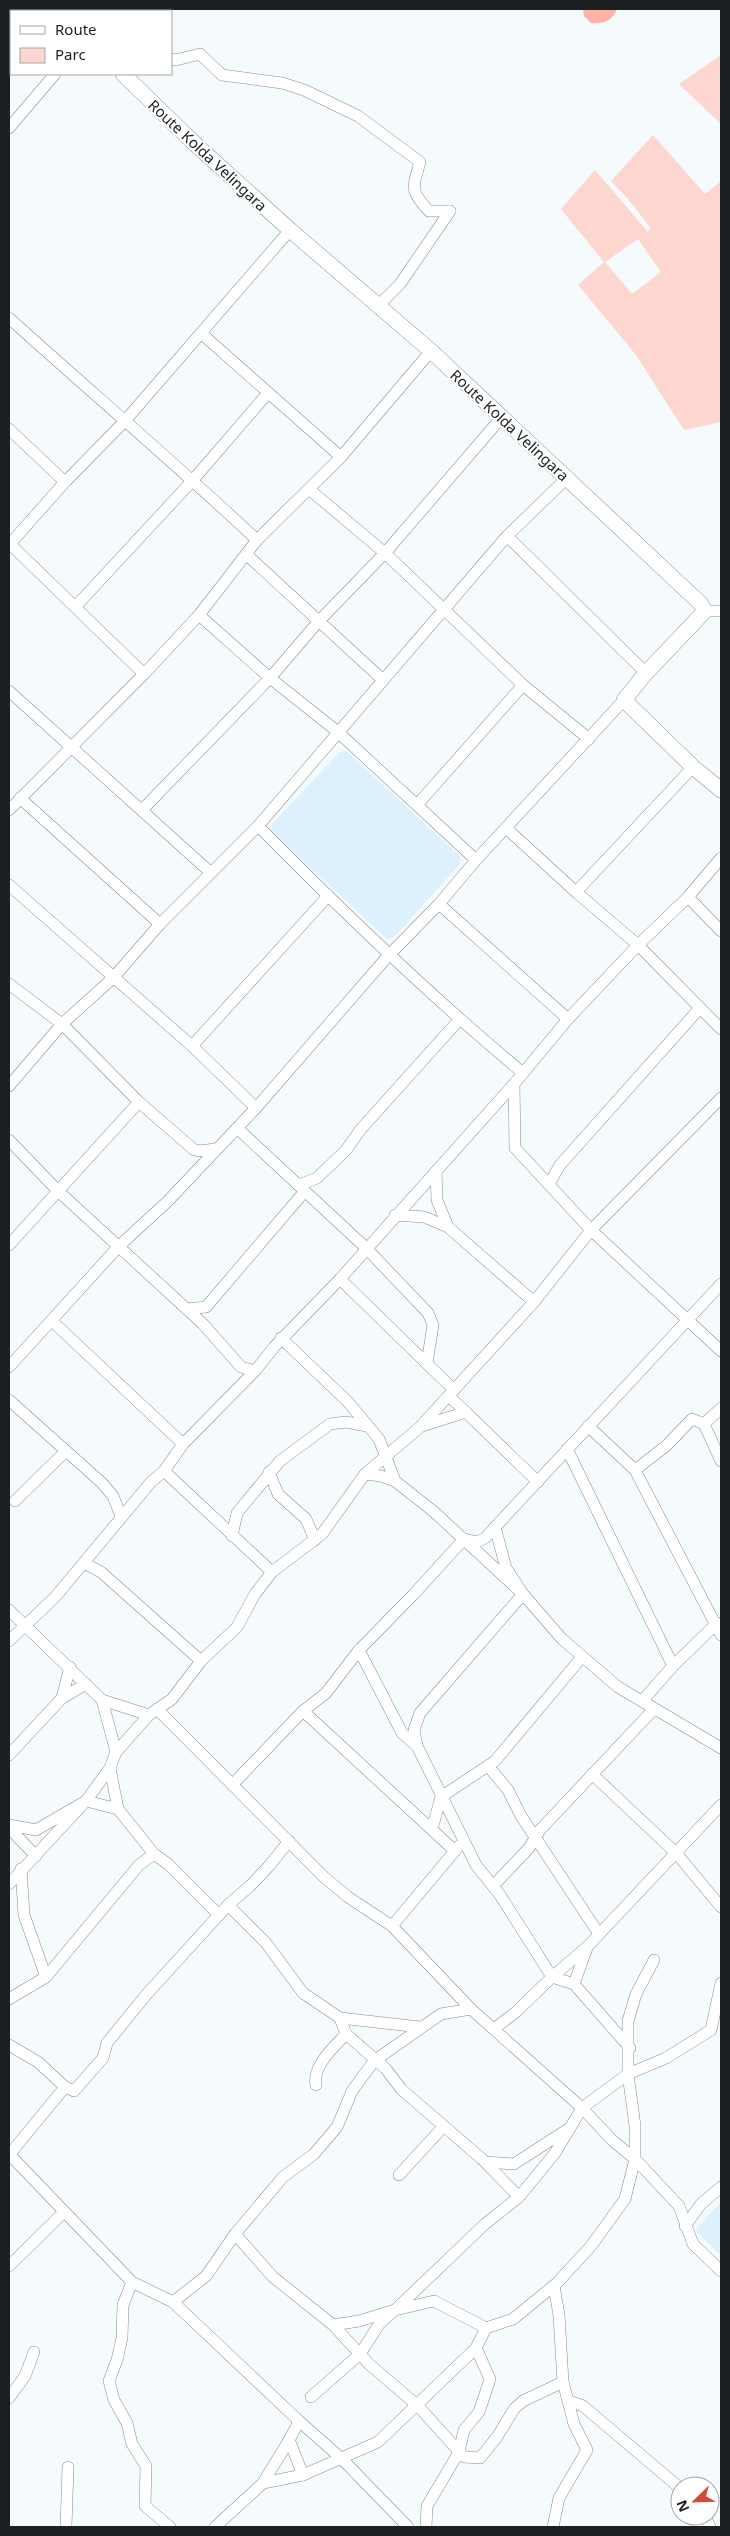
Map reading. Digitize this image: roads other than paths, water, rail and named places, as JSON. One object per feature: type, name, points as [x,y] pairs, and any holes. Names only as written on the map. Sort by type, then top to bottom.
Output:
[{"type":"main road","name":"Route Kolda Velingara","points":[[124,75],[195,144],[290,230],[431,351],[701,604],[705,611]]},
{"type":"main road","points":[[705,611],[646,673],[624,700],[693,767],[721,790]]},
{"type":"street","points":[[172,58],[176,60],[200,54],[222,75],[282,83],[304,90],[358,116],[420,162],[412,189],[416,198],[429,211],[450,211],[400,284],[378,306]]},
{"type":"street","points":[[9,128],[54,75]]},
{"type":"street","points":[[144,674],[76,606],[9,544],[65,482],[124,422],[290,230]]},
{"type":"street","points":[[9,318],[124,422],[193,480],[257,540]]},
{"type":"street","points":[[202,334],[341,457]]},
{"type":"street","points":[[9,810],[144,674],[199,615],[257,540],[310,490],[341,457],[431,351]]},
{"type":"street","points":[[76,606],[193,480],[268,393]]},
{"type":"street","points":[[142,810],[270,678],[318,622],[385,553],[502,417]]},
{"type":"street","points":[[9,429],[65,482]]},
{"type":"street","points":[[9,1086],[62,1024],[113,978],[160,924],[258,826],[382,680],[444,612],[507,536],[567,478]]},
{"type":"street","points":[[310,490],[385,553],[444,612],[523,685],[589,739]]},
{"type":"street","points":[[507,536],[646,673]]},
{"type":"street","points":[[247,555],[382,680]]},
{"type":"street","points":[[705,611],[721,611]]},
{"type":"street","points":[[199,615],[270,678],[338,732],[476,860]]},
{"type":"street","points":[[417,805],[523,685]]},
{"type":"street","points":[[9,691],[210,872]]},
{"type":"street","points":[[9,1367],[120,1246],[167,1202],[256,1108],[388,956],[439,904],[476,860],[624,700]]},
{"type":"street","points":[[576,892],[693,767]]},
{"type":"street","points":[[20,798],[160,924]]},
{"type":"street","points":[[258,826],[388,956],[459,1020],[523,1073]]},
{"type":"street","points":[[506,828],[638,945],[721,1029]]},
{"type":"street","points":[[9,1641],[56,1596],[121,1516],[151,1482],[164,1471],[183,1444],[255,1371],[282,1338],[340,1279],[395,1215],[514,1084],[568,1019],[638,945],[688,897],[721,858]]},
{"type":"street","points":[[9,885],[192,1046],[256,1108]]},
{"type":"street","points":[[192,1046],[328,896]]},
{"type":"street","points":[[688,897],[721,931]]},
{"type":"street","points":[[439,904],[568,1019]]},
{"type":"street","points":[[9,984],[62,1024],[139,1102],[193,1149],[199,1151],[216,1149]]},
{"type":"street","points":[[549,1184],[560,1165],[700,1008]]},
{"type":"street","points":[[203,1324],[206,1306],[317,1178],[346,1150],[361,1129],[459,1020]]},
{"type":"street","points":[[514,1084],[515,1148],[539,1171],[591,1230],[721,1351]]},
{"type":"street","points":[[9,1884],[86,1801],[110,1768],[116,1752],[153,1712],[172,1699],[201,1661],[237,1628],[255,1594],[272,1572],[315,1540],[337,1516],[351,1492],[365,1474],[420,1427],[534,1302],[591,1230],[721,1098]]},
{"type":"street","points":[[9,1245],[139,1102]]},
{"type":"street","points":[[237,1128],[366,1248],[432,1319],[427,1364]]},
{"type":"street","points":[[9,1140],[57,1190],[203,1324],[241,1368],[255,1371]]},
{"type":"street","points":[[539,1171],[560,1165]]},
{"type":"street","points":[[436,1170],[438,1200],[448,1227]]},
{"type":"street","points":[[395,1215],[424,1217],[448,1227],[534,1302]]},
{"type":"street","points":[[340,1279],[427,1364],[466,1412],[538,1482]]},
{"type":"street","points":[[464,1539],[477,1542],[495,1527],[721,1284]]},
{"type":"street","points":[[187,1309],[206,1306]]},
{"type":"street","points":[[52,1320],[183,1444]]},
{"type":"street","points":[[282,1338],[348,1402],[379,1439],[387,1455],[395,1481]]},
{"type":"street","points":[[9,1400],[102,1483],[113,1496],[121,1516]]},
{"type":"street","points":[[704,1424],[721,1408]]},
{"type":"street","points":[[420,1427],[466,1412]]},
{"type":"street","points":[[635,1470],[666,1446],[692,1419],[704,1424],[721,1462]]},
{"type":"street","points":[[232,1536],[237,1513],[261,1485],[269,1472],[330,1424],[346,1422],[367,1426]]},
{"type":"street","points":[[588,1426],[635,1470],[717,1623],[721,1635]]},
{"type":"street","points":[[567,1449],[673,1666]]},
{"type":"street","points":[[15,1501],[66,1451]]},
{"type":"street","points":[[164,1471],[212,1518],[272,1572]]},
{"type":"street","points":[[269,1472],[274,1488],[283,1500],[306,1519],[315,1540]]},
{"type":"street","points":[[365,1474],[381,1476],[395,1481],[464,1539],[523,1594],[562,1639],[571,1644],[582,1657],[618,1687],[643,1700],[654,1709],[721,1748]]},
{"type":"street","points":[[261,1485],[274,1488]]},
{"type":"street","points":[[212,1518],[237,1513]]},
{"type":"street","points":[[495,1527],[506,1568],[523,1594]]},
{"type":"street","points":[[233,1784],[303,1712],[326,1693],[358,1650],[413,1595],[464,1539]]},
{"type":"street","points":[[95,1550],[101,1572]]},
{"type":"street","points":[[84,1563],[101,1572],[201,1661]]},
{"type":"street","points":[[523,1594],[420,1713],[414,1730],[417,1746],[476,1865],[493,1886],[552,1977],[574,1984],[630,2048]]},
{"type":"street","points":[[9,1610],[102,1700],[116,1752]]},
{"type":"street","points":[[643,1700],[673,1666],[717,1623]]},
{"type":"street","points":[[358,1650],[402,1733],[417,1746]]},
{"type":"street","points":[[432,1829],[441,1797],[471,1775],[488,1766],[582,1657]]},
{"type":"street","points":[[62,1698],[70,1667]]},
{"type":"street","points":[[9,1755],[62,1698],[86,1684]]},
{"type":"street","points":[[102,1700],[153,1712],[233,1784],[324,1877],[348,1897],[392,1926],[471,2009],[495,2028],[582,2108],[612,2141],[635,2160],[680,2206],[685,2226],[693,2244],[721,2271]]},
{"type":"street","points":[[493,1886],[540,1830],[654,1709]]},
{"type":"street","points":[[303,1712],[456,1851]]},
{"type":"street","points":[[402,1733],[414,1730]]},
{"type":"street","points":[[488,1766],[508,1790],[521,1816],[599,1934]]},
{"type":"street","points":[[110,1768],[118,1809],[154,1854],[168,1864],[219,1915]]},
{"type":"street","points":[[592,1774],[676,1853],[721,1907]]},
{"type":"street","points":[[9,1826],[36,1830],[86,1801],[118,1809]]},
{"type":"street","points":[[495,2028],[516,2012],[587,1946],[721,1804]]},
{"type":"street","points":[[9,1826],[36,1856]]},
{"type":"street","points":[[9,2045],[38,2062],[65,2087],[74,2091],[103,2058],[107,2043],[146,1995],[228,1905],[250,1886],[289,1841]]},
{"type":"street","points":[[392,1926],[463,1841]]},
{"type":"street","points":[[9,1999],[46,1977],[138,1865],[154,1854]]},
{"type":"street","points":[[21,1869],[24,1915],[46,1977]]},
{"type":"street","points":[[228,1905],[266,1943],[303,1993],[340,2018],[420,2027]]},
{"type":"street","points":[[574,1984],[587,1946]]},
{"type":"street","points":[[263,2483],[302,2475],[378,2442],[418,2406],[476,2348],[486,2328],[512,2319],[554,2286],[603,2232],[625,2199],[635,2160],[635,2126],[628,2074],[630,2048],[627,2036],[631,2008],[654,1960]]},
{"type":"street","points":[[311,2397],[360,2354],[380,2323],[485,2224],[518,2197],[556,2152],[582,2108],[628,2074],[666,2058],[711,2030],[721,1983]]},
{"type":"street","points":[[173,2302],[206,2276],[235,2234],[283,2178],[314,2154],[337,2127],[352,2091],[374,2061],[441,2014],[471,2009]]},
{"type":"street","points":[[340,2018],[346,2034],[374,2061],[385,2068],[402,2090],[485,2162],[518,2197]]},
{"type":"street","points":[[316,2085],[314,2078],[320,2065],[346,2034]]},
{"type":"street","points":[[65,2087],[9,2155],[132,2282],[173,2302],[342,2459],[406,2526]]},
{"type":"street","points":[[399,2175],[444,2127]]},
{"type":"street","points":[[485,2162],[514,2164],[568,2129]]},
{"type":"street","points":[[685,2226],[701,2204],[721,2187]]},
{"type":"street","points":[[9,2266],[64,2212]]},
{"type":"street","points":[[235,2234],[273,2277],[333,2325],[360,2354],[418,2406],[464,2456],[480,2458],[497,2437],[514,2409],[523,2401],[562,2382]]},
{"type":"street","points":[[132,2282],[123,2305],[122,2338],[117,2360],[108,2381],[114,2400],[127,2423],[132,2444],[146,2466],[145,2506],[170,2527]]},
{"type":"street","points":[[553,2527],[559,2498],[587,2450],[574,2424],[569,2401],[562,2382],[559,2315],[554,2286]]},
{"type":"street","points":[[333,2325],[359,2321],[434,2301],[486,2328]]},
{"type":"street","points":[[426,2527],[426,2506],[459,2452],[464,2430],[478,2412],[490,2379],[476,2348]]},
{"type":"street","points":[[9,2398],[25,2376],[34,2352]]},
{"type":"street","points":[[569,2401],[583,2406],[670,2480]]},
{"type":"street","points":[[215,2527],[263,2483],[278,2457],[290,2442],[299,2421]]},
{"type":"street","points":[[290,2442],[302,2475]]},
{"type":"street","points":[[66,2527],[68,2467]]}]
